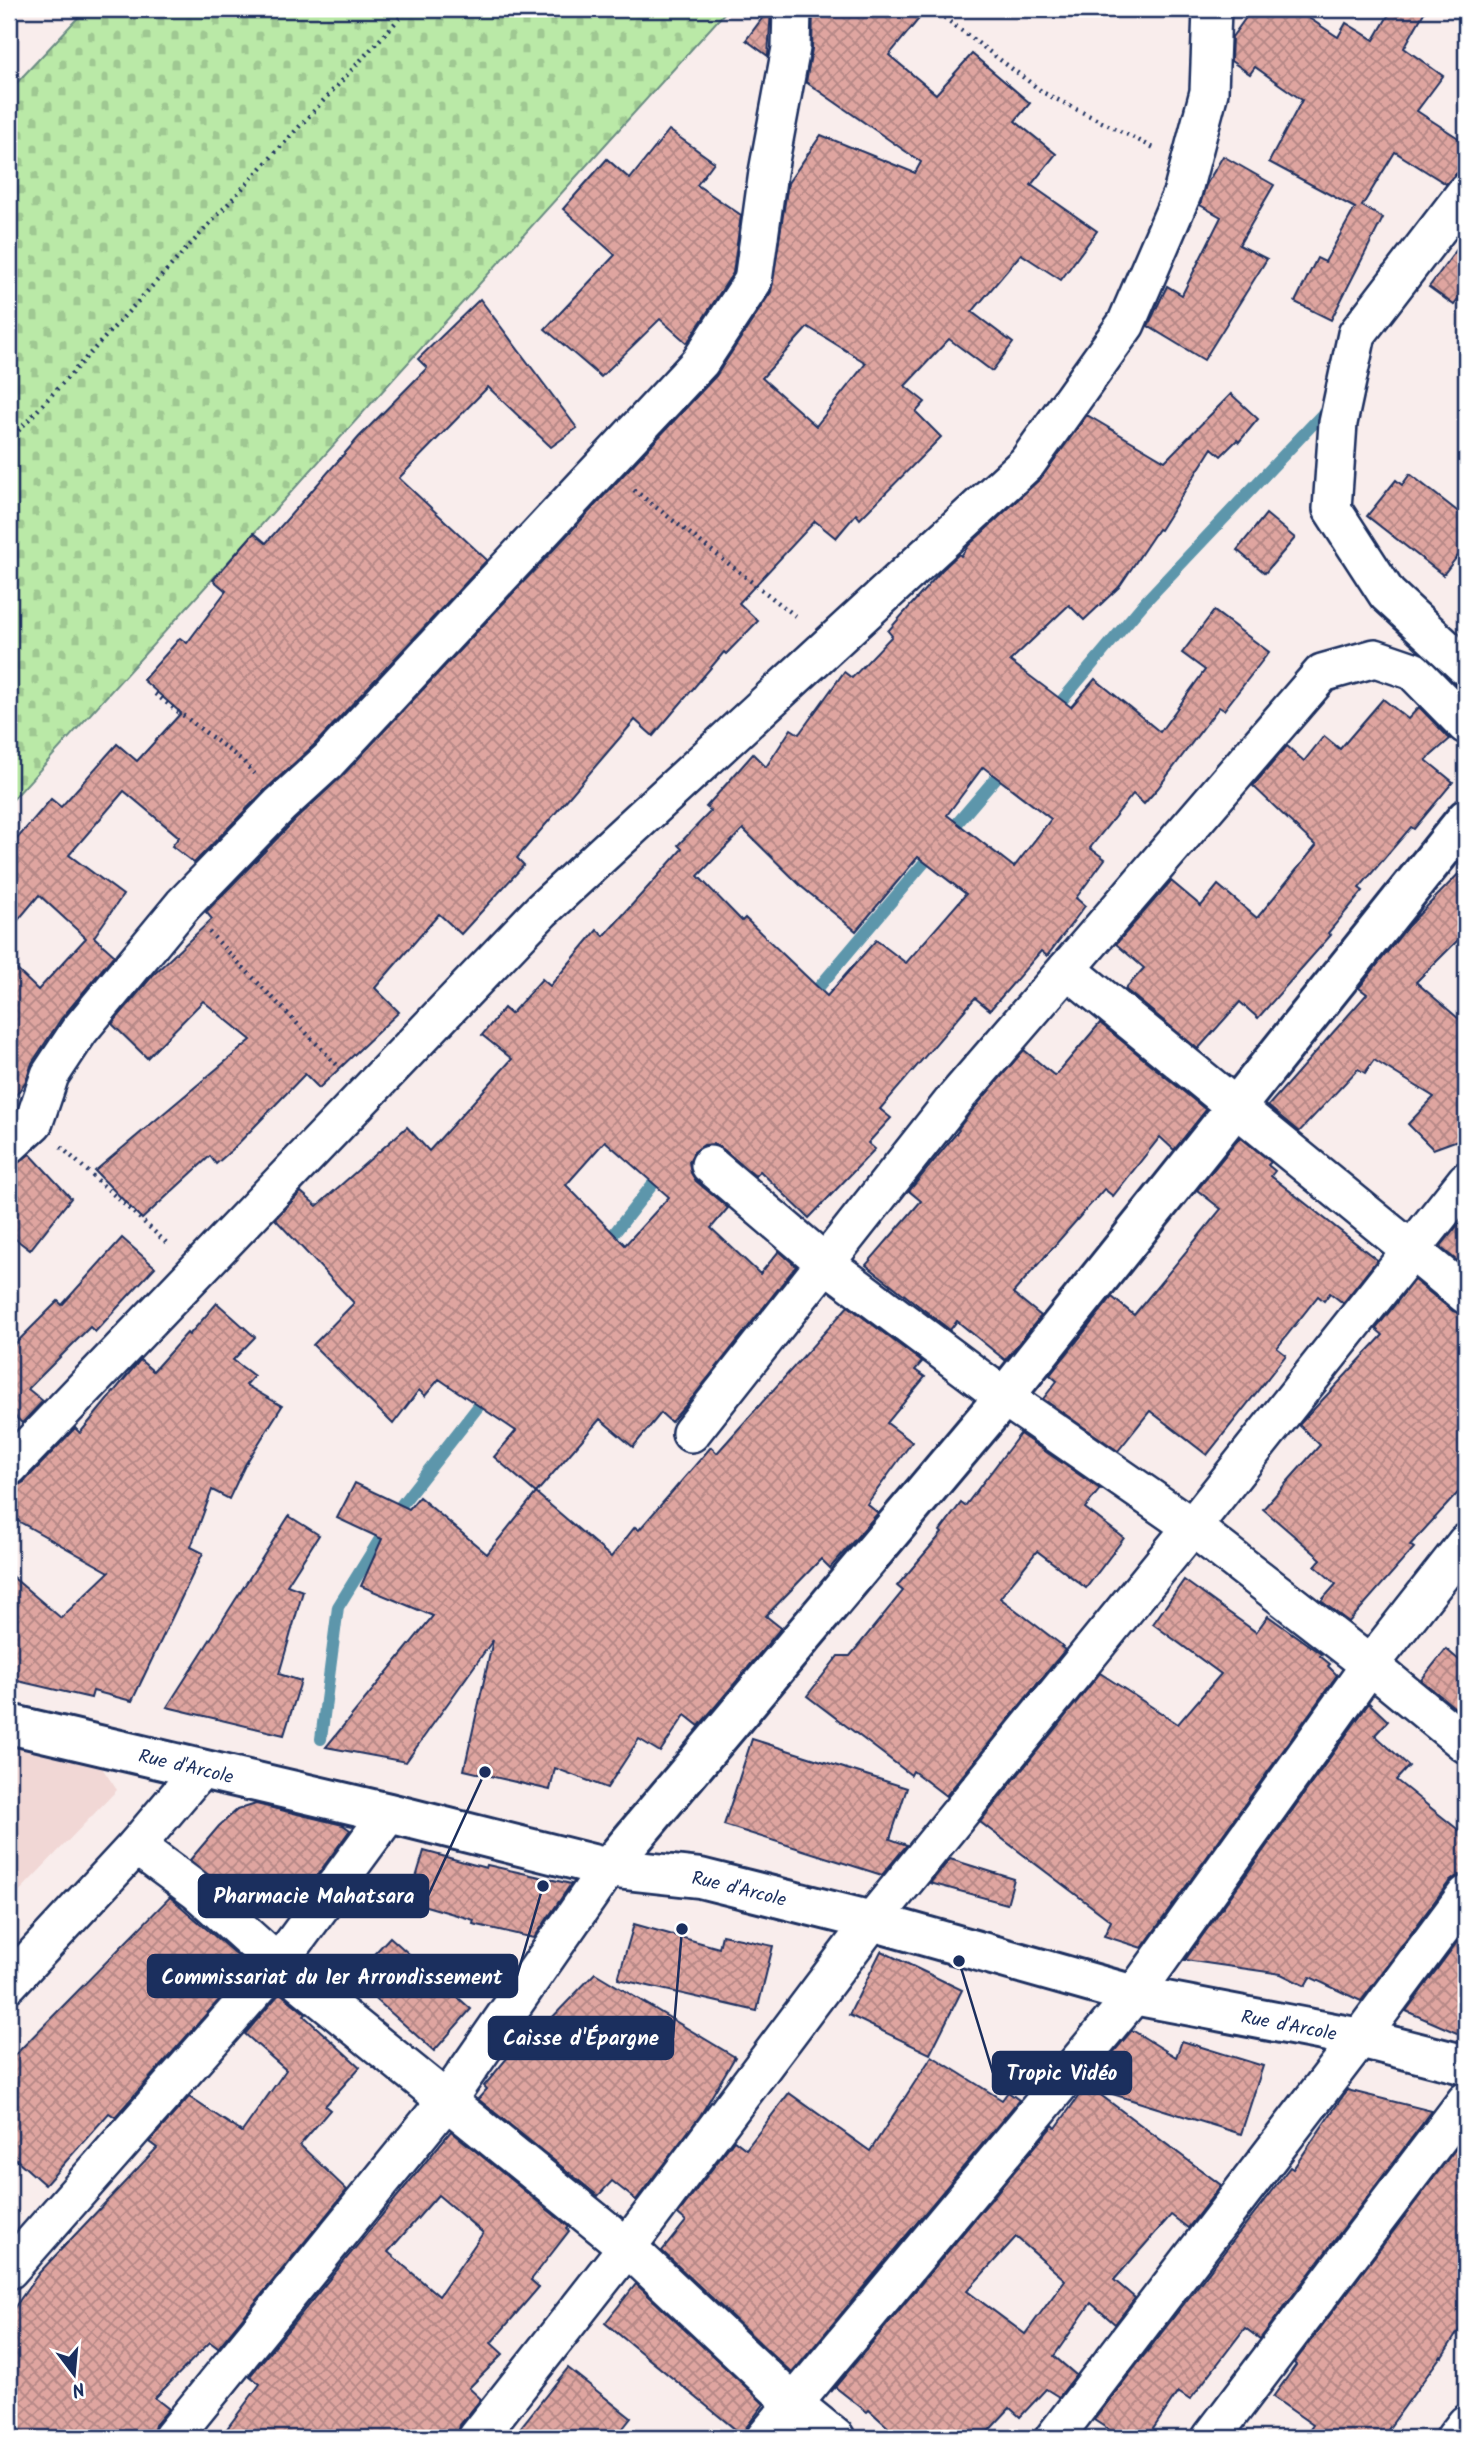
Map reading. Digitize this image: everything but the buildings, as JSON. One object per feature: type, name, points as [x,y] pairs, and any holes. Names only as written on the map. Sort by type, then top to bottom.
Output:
[{"type":"street","points":[[21,1134],[50,1075],[79,1031],[183,905],[328,761],[700,362],[753,281],[768,172],[791,48],[792,9]]},
{"type":"street","points":[[9,1467],[542,910],[1027,463],[1126,324],[1182,194],[1209,92],[1212,9]]},
{"type":"street","points":[[1466,192],[1357,334],[1338,423],[1332,509],[1387,594],[1466,667]]},
{"type":"street","points":[[691,1433],[954,1100],[1322,673],[1375,658],[1413,671],[1466,725]]},
{"type":"street","points":[[172,2438],[447,2100],[608,1868],[1004,1397],[1466,819]]},
{"type":"street","points":[[1067,969],[1466,1295]]},
{"type":"street","points":[[710,1165],[825,1263],[1004,1397],[1192,1527],[1370,1665],[1466,1744]]},
{"type":"street","points":[[477,2438],[627,2247],[872,1921],[1192,1527],[1466,1181]]},
{"type":"street","points":[[765,2438],[1134,1994],[1370,1665],[1466,1543]]},
{"type":"street","name":"Rue d'Arcole","points":[[9,1724],[389,1813],[608,1868],[700,1878],[872,1921],[1134,1994],[1360,2038],[1466,2065]]},
{"type":"street","points":[[9,1983],[136,1846],[201,1769]]},
{"type":"street","points":[[9,2270],[278,1964],[389,1813]]},
{"type":"street","points":[[136,1846],[198,1892],[278,1964],[627,2247],[793,2403],[836,2438]]},
{"type":"street","points":[[1054,2438],[1466,1895]]},
{"type":"street","points":[[1211,2438],[1466,2101]]},
{"type":"street","points":[[1455,2438],[1466,2424]]},
{"type":"path","points":[[9,441],[408,9]]},
{"type":"path","points":[[933,9],[1044,93],[1154,148]]},
{"type":"path","points":[[603,466],[798,618]]},
{"type":"path","points":[[155,694],[243,761],[281,805]]},
{"type":"path","points":[[183,905],[367,1095]]},
{"type":"path","points":[[21,1134],[173,1249],[192,1276]]},
{"type":"shaded area","points":[[9,1742],[98,1762],[117,1790],[9,1902]]},
{"type":"green space","points":[[86,9],[728,9],[9,804],[9,91]]},
{"type":"waterway","points":[[1053,711],[1144,603],[1332,404]]},
{"type":"waterway","points":[[1446,672],[1466,690]]},
{"type":"waterway","points":[[948,834],[1007,765]]},
{"type":"waterway","points":[[808,1000],[934,851]]},
{"type":"waterway","points":[[605,1245],[663,1171]]},
{"type":"waterway","points":[[321,1739],[338,1607],[399,1508],[488,1394]]},
{"type":"place","name":"Pharmacie Mahatsara","points":[[485,1772]]},
{"type":"place","name":"Commissariat du 1er Arrondissement","points":[[543,1886]]},
{"type":"place","name":"Caisse d'Épargne","points":[[682,1929]]},
{"type":"place","name":"Tropic Vidéo","points":[[959,1961]]}]
